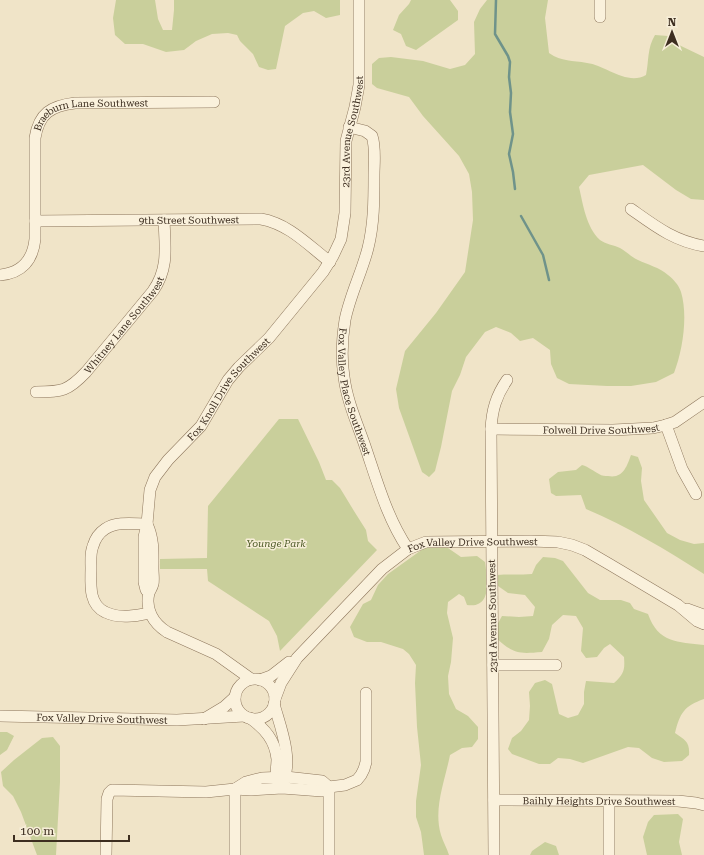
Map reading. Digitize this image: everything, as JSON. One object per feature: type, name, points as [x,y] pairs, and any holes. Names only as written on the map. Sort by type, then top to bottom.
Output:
[{"type":"street","name":"23rd Avenue Southwest","points":[[330,262],[341,239],[344,220],[345,155],[349,127],[355,107],[359,85],[359,0]]},
{"type":"street","points":[[600,0],[600,17]]},
{"type":"street","name":"Braeburn Lane Southwest","points":[[0,275],[14,272],[25,264],[29,259],[34,246],[35,138],[43,116],[60,106],[74,103],[214,102]]},
{"type":"street","name":"Fox Valley Place Southwest","points":[[349,127],[366,131],[372,136],[374,157],[374,200],[368,248],[352,294],[346,318],[342,345],[344,377],[351,406],[387,510],[401,539],[408,549]]},
{"type":"street","points":[[630,209],[670,236],[689,243],[704,246]]},
{"type":"street","name":"9th Street Southwest","points":[[35,221],[247,219],[269,221],[282,225],[330,262]]},
{"type":"street","name":"Whitney Lane Southwest","points":[[36,392],[64,390],[76,382],[153,291],[160,280],[164,266],[164,220]]},
{"type":"street","name":"Fox Knoll Drive Southwest","points":[[150,612],[149,591],[146,590],[144,582],[143,543],[147,524],[150,490],[159,471],[201,426],[228,380],[239,366],[269,338],[330,262]]},
{"type":"street","name":"23rd Avenue Southwest","points":[[494,855],[491,429],[494,406],[500,390],[507,380]]},
{"type":"street","name":"Folwell Drive Southwest","points":[[491,429],[623,430],[666,425],[682,418],[704,402]]},
{"type":"street","points":[[666,425],[682,469],[696,494]]},
{"type":"street","points":[[147,524],[114,525],[101,533],[92,547],[91,555],[91,587],[94,601],[104,612],[118,616],[129,617],[150,612],[152,618],[160,628],[211,652],[255,680],[266,682],[274,693],[274,702],[288,759],[281,778]]},
{"type":"street","name":"Fox Valley Drive Southwest","points":[[274,702],[280,683],[297,658],[382,569],[408,549],[420,544],[431,542],[545,541],[572,545],[585,550],[678,605],[697,621],[704,624]]},
{"type":"street","name":"Fox Valley Drive Southwest","points":[[678,605],[704,615]]},
{"type":"street","name":"Fox Valley Drive Southwest","points":[[255,680],[271,676],[297,658]]},
{"type":"street","points":[[493,665],[556,665]]},
{"type":"street","points":[[231,666],[237,707],[247,717],[261,726],[270,736],[277,759],[282,788]]},
{"type":"street","points":[[204,719],[224,706],[235,695],[239,687],[244,682],[255,680]]},
{"type":"street","points":[[106,855],[107,799],[112,790],[206,792],[235,789],[251,790],[282,788],[322,791],[329,787],[350,784],[361,775],[364,769],[366,753],[366,693]]},
{"type":"street","points":[[247,717],[262,717],[271,710],[274,702]]},
{"type":"street","name":"Fox Valley Drive Southwest","points":[[0,716],[177,720],[247,717]]},
{"type":"street","points":[[235,789],[246,782],[262,778],[322,781],[329,787],[329,855]]},
{"type":"street","points":[[235,789],[235,855]]},
{"type":"street","name":"Baihly Heights Drive Southwest","points":[[494,800],[678,801],[704,805]]},
{"type":"street","points":[[609,855],[610,801]]},
{"type":"green space","points":[[116,0],[155,0],[158,19],[163,30],[172,30],[174,0],[340,0],[340,15],[326,18],[314,11],[303,13],[285,26],[276,69],[268,70],[259,67],[253,54],[240,41],[237,35],[228,33],[212,34],[196,41],[184,50],[166,52],[143,44],[125,44],[115,35],[113,18]]},
{"type":"green space","points":[[411,0],[450,0],[458,11],[458,20],[416,50],[406,46],[401,34],[393,30],[399,15]]},
{"type":"green space","points":[[487,0],[548,0],[545,18],[549,53],[563,59],[594,65],[624,77],[639,78],[646,75],[649,50],[655,35],[668,36],[679,45],[704,57],[704,200],[691,199],[676,190],[643,165],[589,175],[579,187],[588,222],[595,235],[600,240],[604,243],[620,248],[635,259],[665,272],[676,282],[679,287],[683,301],[684,332],[680,354],[674,373],[656,382],[631,386],[569,384],[557,378],[551,364],[550,350],[533,338],[520,341],[511,333],[496,327],[485,332],[466,357],[460,375],[452,391],[435,471],[429,477],[422,472],[399,408],[396,389],[405,351],[436,313],[465,272],[473,220],[472,192],[469,174],[459,156],[423,116],[409,97],[377,88],[372,84],[372,64],[379,58],[391,57],[423,61],[450,69],[465,65],[475,54],[474,22],[480,9]]},
{"type":"green space","name":"Younge Park","points":[[279,419],[298,419],[326,480],[332,480],[340,488],[366,530],[368,541],[377,550],[280,651],[277,636],[269,621],[208,581],[207,569],[160,569],[160,559],[207,558],[208,506]]},
{"type":"green space","points":[[631,455],[638,457],[642,468],[641,481],[644,500],[667,533],[680,540],[694,544],[704,543],[704,574],[661,547],[586,509],[581,495],[556,496],[551,493],[549,479],[558,472],[576,470],[582,465],[602,476],[617,476],[624,471]]},
{"type":"green space","points":[[438,545],[448,548],[461,557],[477,556],[485,562],[487,584],[485,597],[481,602],[475,605],[467,605],[464,597],[459,594],[448,602],[447,613],[453,638],[448,676],[449,694],[456,709],[468,716],[478,727],[478,739],[472,747],[462,748],[450,755],[438,815],[441,835],[449,855],[424,855],[421,832],[416,817],[416,801],[421,765],[417,727],[415,683],[416,665],[409,654],[403,649],[381,642],[367,642],[354,637],[350,627],[363,604],[371,600],[378,585],[388,574],[427,546]]},
{"type":"green space","points":[[543,557],[555,558],[563,561],[588,593],[600,600],[621,600],[630,603],[634,609],[648,614],[652,624],[663,636],[677,642],[704,645],[704,699],[692,704],[684,711],[681,715],[675,733],[688,744],[689,747],[689,755],[682,761],[664,762],[652,758],[639,748],[628,747],[583,763],[570,759],[558,758],[550,764],[539,764],[512,754],[508,749],[512,738],[521,731],[529,720],[529,692],[535,683],[545,680],[552,684],[559,714],[568,718],[578,715],[584,704],[586,681],[614,683],[620,677],[624,669],[624,657],[610,644],[604,648],[597,657],[586,658],[581,651],[583,628],[576,616],[563,615],[552,625],[549,639],[542,652],[517,652],[507,647],[496,638],[497,625],[502,616],[533,616],[535,607],[525,595],[508,593],[498,586],[498,575],[532,574],[536,565]]},
{"type":"green space","points":[[0,732],[7,732],[14,736],[7,750],[0,755]]},
{"type":"green space","points":[[53,737],[60,746],[60,782],[56,855],[37,855],[21,812],[13,796],[3,786],[1,772],[42,738]]},
{"type":"green space","points":[[678,814],[683,819],[679,842],[682,855],[647,855],[643,837],[648,822],[654,815]]},
{"type":"green space","points":[[545,842],[556,846],[559,855],[530,855],[532,851]]},
{"type":"waterway","points":[[496,0],[495,34],[510,62],[510,112],[513,134],[509,154],[515,189]]},
{"type":"waterway","points":[[521,216],[543,255],[549,280]]}]
